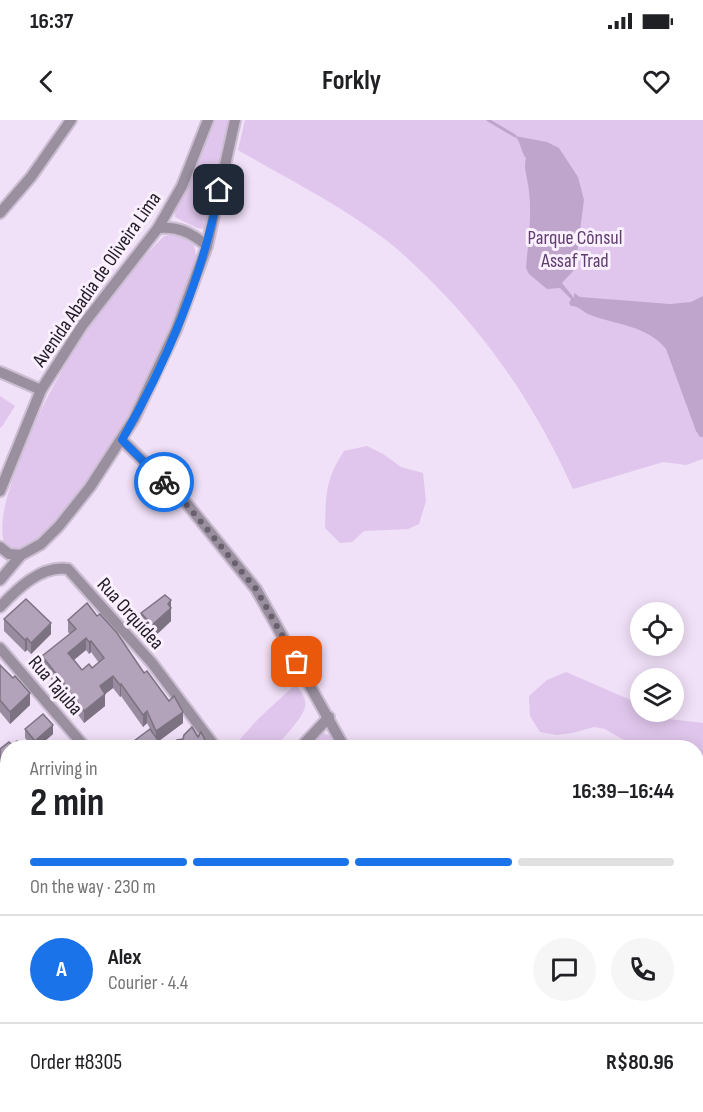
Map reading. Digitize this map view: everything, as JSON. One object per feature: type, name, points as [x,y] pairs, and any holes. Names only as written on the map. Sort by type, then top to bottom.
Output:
[{"type":"street","points":[[0,213],[31,177],[71,120]]},
{"type":"street","name":"Avenida Abadia de Oliveira Lima","points":[[1,486],[4,470],[41,390],[82,326],[158,228],[182,186],[208,120]]},
{"type":"street","points":[[0,580],[21,555],[41,544],[59,526],[90,487],[122,440],[156,376],[176,330],[207,246],[235,120]]},
{"type":"street","points":[[158,228],[169,227],[184,230],[207,246]]},
{"type":"street","points":[[0,372],[41,390]]},
{"type":"street","points":[[122,440],[188,506],[256,589],[329,717],[339,740]]},
{"type":"street","points":[[0,547],[9,554],[21,555]]},
{"type":"street","name":"Rua Orquídea","points":[[0,607],[18,588],[47,571],[58,567],[68,569],[152,663],[208,740]]},
{"type":"street","name":"Rua Tajuba","points":[[0,648],[79,740]]},
{"type":"street","points":[[308,740],[329,717]]},
{"type":"green space","points":[[212,120],[234,120],[204,229],[175,217],[175,212],[208,137]]},
{"type":"green space","name":"Parque Cônsul Assaf Trad","points":[[245,120],[703,120],[703,459],[686,465],[663,462],[573,489],[545,433],[514,381],[457,309],[406,256],[386,240],[332,203],[238,150]]},
{"type":"green space","points":[[178,234],[194,245],[197,261],[154,376],[95,472],[56,523],[38,540],[24,549],[11,547],[4,542],[2,532],[7,499],[34,424],[51,390],[114,292],[164,236]]},
{"type":"green space","points":[[0,396],[15,406],[1,428],[0,427]]},
{"type":"green space","points":[[367,446],[401,467],[423,473],[426,501],[419,524],[408,529],[364,531],[352,542],[340,543],[325,528],[326,497],[330,479],[344,451]]},
{"type":"green space","points":[[566,672],[630,700],[630,722],[684,721],[703,723],[703,740],[624,740],[605,729],[594,727],[557,735],[540,732],[530,716],[529,696],[547,680]]},
{"type":"green space","points":[[296,684],[304,698],[305,707],[297,722],[281,740],[239,740]]},
{"type":"green space","points":[[323,733],[331,736],[332,740],[316,740]]},
{"type":"shaded area","points":[[515,136],[547,142],[559,148],[578,177],[584,200],[575,269],[562,283],[574,298],[574,293],[580,297],[670,304],[691,302],[703,296],[703,437],[700,437],[696,431],[666,349],[658,341],[640,330],[598,318],[571,306],[569,303],[571,299],[560,288],[547,289],[529,274],[526,268],[530,210],[525,170],[526,158]]},
{"type":"building","points":[[165,595],[171,600],[168,604],[171,608],[152,625],[141,613]]},
{"type":"building","points":[[26,599],[51,623],[31,643],[4,619]]},
{"type":"building","points":[[87,603],[97,616],[100,614],[117,633],[144,673],[147,671],[169,701],[174,696],[183,712],[156,731],[147,711],[143,715],[113,676],[100,686],[105,694],[84,711],[71,694],[69,695],[63,686],[65,685],[42,656],[76,629],[68,620]],"holes":[[[86,638],[89,642],[91,641],[104,658],[92,668],[89,664],[82,670],[68,653]]]},
{"type":"building","points":[[0,665],[13,678],[15,676],[30,693],[10,712],[0,700]]},
{"type":"building","points":[[43,714],[53,725],[36,740],[25,729]]},
{"type":"building","points":[[192,727],[198,737],[201,732],[205,740],[177,740],[183,739]]},
{"type":"building","points":[[150,729],[158,740],[135,740]]},
{"type":"waterway","points":[[488,120],[515,136]]},
{"type":"way so far","points":[[164,482],[188,506],[256,589],[297,662]]},
{"type":"route","points":[[164,482],[122,440],[156,376],[176,330],[207,246],[219,190]]}]
